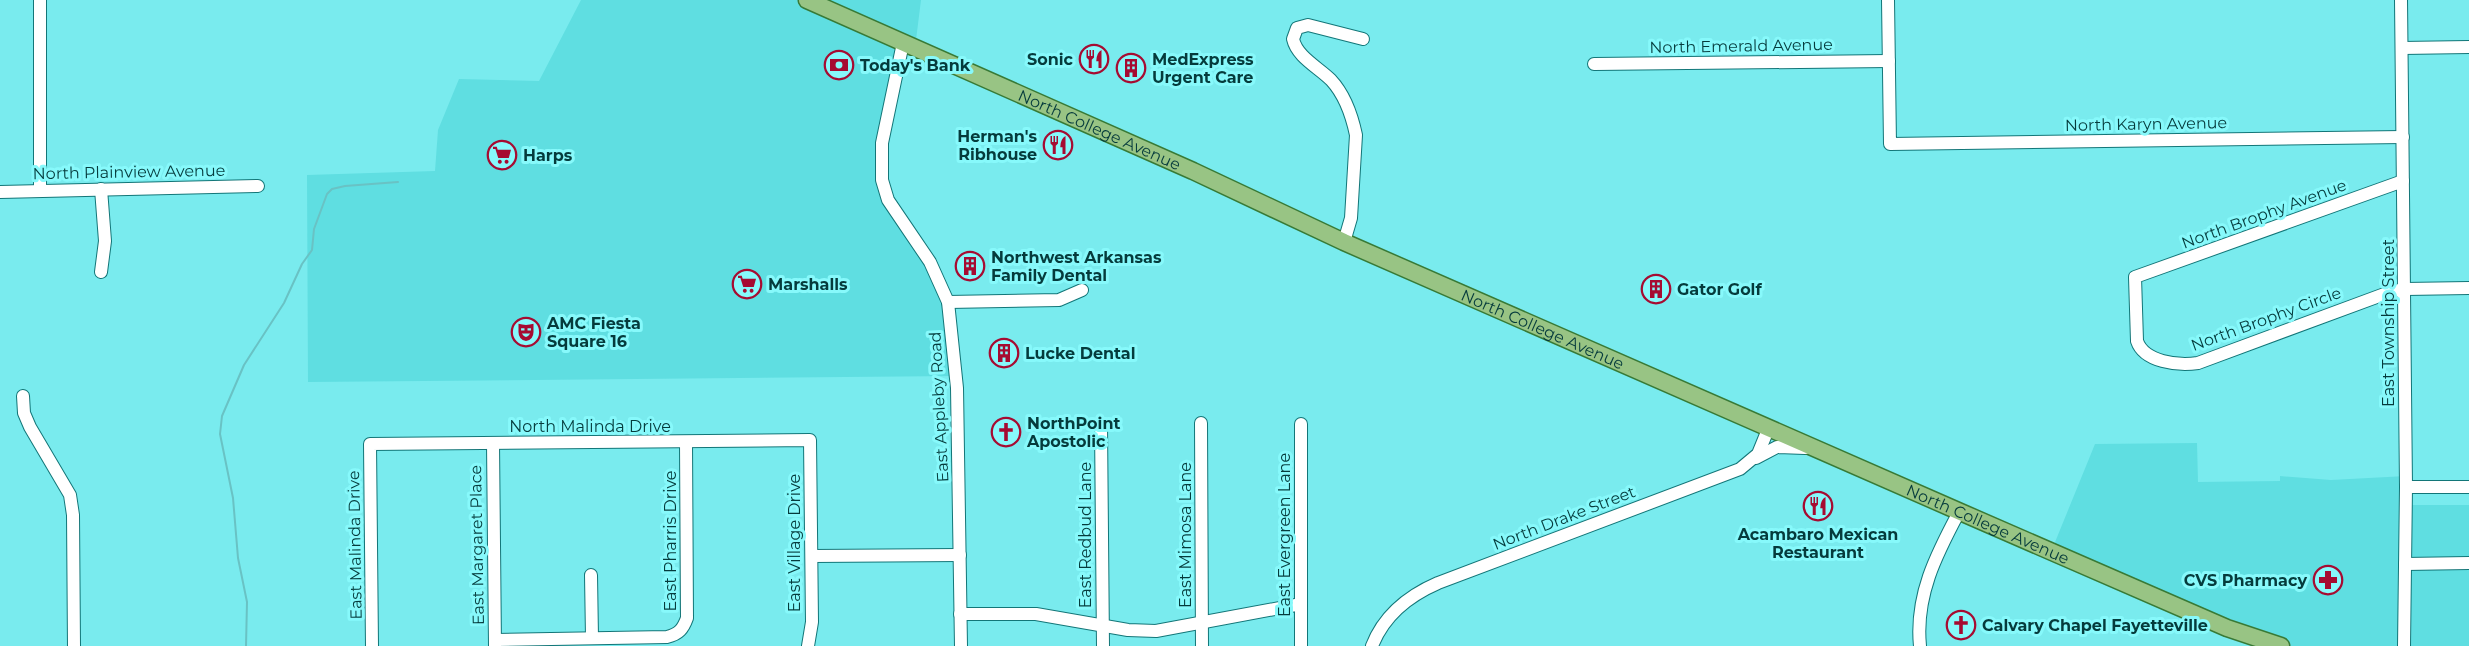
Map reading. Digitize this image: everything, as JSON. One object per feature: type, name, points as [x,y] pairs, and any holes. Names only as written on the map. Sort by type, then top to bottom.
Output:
[{"type":"main road","name":"North College Avenue","points":[[807,0],[1193,171],[1344,242],[1818,448],[1959,512],[2227,628],[2281,646]]},
{"type":"street","points":[[40,0],[40,190]]},
{"type":"street","points":[[1887,0],[1888,61]]},
{"type":"street","name":"East Township Street","points":[[2401,0],[2406,487],[2404,646]]},
{"type":"street","points":[[1344,242],[1351,218],[1356,135],[1353,122],[1332,81],[1299,52],[1293,39],[1297,28],[1308,25],[1363,39]]},
{"type":"street","name":"East Appleby Road","points":[[903,43],[882,143],[882,180],[888,200],[930,262],[948,302],[956,373],[961,646]]},
{"type":"street","points":[[2402,48],[2469,47]]},
{"type":"street","name":"North Emerald Avenue","points":[[1594,64],[1888,61]]},
{"type":"street","name":"North Karyn Avenue","points":[[1888,61],[1890,144],[2403,137]]},
{"type":"street","name":"North Brophy Avenue","points":[[2135,277],[2403,181]]},
{"type":"street","name":"North Plainview Avenue","points":[[0,192],[258,186]]},
{"type":"street","points":[[101,189],[105,241],[101,272]]},
{"type":"street","name":"North Brophy Circle","points":[[2135,277],[2137,340],[2140,349],[2152,357],[2191,364],[2390,292],[2405,289]]},
{"type":"street","points":[[2405,289],[2469,288]]},
{"type":"street","points":[[948,302],[1059,300],[1082,290]]},
{"type":"street","points":[[23,396],[24,413],[30,427],[70,495],[73,515],[74,646]]},
{"type":"street","name":"East Mimosa Lane","points":[[1201,423],[1202,646]]},
{"type":"street","name":"East Redbud Lane","points":[[1101,424],[1103,646]]},
{"type":"street","name":"East Evergreen Lane","points":[[1300,424],[1301,646]]},
{"type":"street","points":[[1753,460],[1769,427]]},
{"type":"street","name":"North Malinda Drive","points":[[370,444],[810,440]]},
{"type":"street","name":"East Village Drive","points":[[808,646],[812,622],[810,440]]},
{"type":"street","name":"East Pharris Drive","points":[[495,643],[668,637],[683,629],[687,618],[686,442]]},
{"type":"street","name":"East Margaret Place","points":[[493,443],[495,643]]},
{"type":"street","name":"East Malinda Drive","points":[[370,444],[372,646]]},
{"type":"street","name":"North Drake Street","points":[[1372,646],[1389,616],[1407,600],[1426,588],[1740,469],[1776,447],[1818,448]]},
{"type":"street","points":[[2406,487],[2469,487]]},
{"type":"street","points":[[1920,646],[1920,614],[1925,585],[1935,557],[1959,512]]},
{"type":"street","points":[[812,556],[960,555]]},
{"type":"street","points":[[2405,564],[2469,562]]},
{"type":"street","points":[[591,575],[592,638]]},
{"type":"street","points":[[960,614],[1036,614],[1143,632],[1170,630],[1301,604]]},
{"type":"shaded area","points":[[581,0],[921,0],[915,48],[904,43],[882,180],[948,302],[956,376],[308,382],[307,175],[435,171],[438,130],[459,79],[539,81]]},
{"type":"shaded area","points":[[2197,443],[2198,482],[2280,481],[2280,476],[2331,480],[2406,476],[2406,505],[2469,505],[2469,646],[2279,646],[2051,552],[2095,444]]},
{"type":"waterway","points":[[246,646],[247,602],[238,558],[233,498],[220,434],[222,416],[244,365],[284,303],[302,264],[312,250],[314,229],[327,194],[332,189],[345,186],[398,182]]},
{"type":"place","name":"Sonic","points":[[1094,59]]},
{"type":"place","name":"Today's Bank","points":[[839,65]]},
{"type":"place","name":"MedExpress Urgent Care","points":[[1131,68]]},
{"type":"place","name":"Herman's Ribhouse","points":[[1058,145]]},
{"type":"place","name":"Harps","points":[[502,155]]},
{"type":"place","name":"Northwest Arkansas Family Dental","points":[[970,266]]},
{"type":"place","name":"Marshalls","points":[[747,284]]},
{"type":"place","name":"Gator Golf","points":[[1656,289]]},
{"type":"place","name":"AMC Fiesta Square 16","points":[[526,332]]},
{"type":"place","name":"Lucke Dental","points":[[1004,353]]},
{"type":"place","name":"NorthPoint Apostolic","points":[[1006,432]]},
{"type":"place","name":"Acambaro Mexican Restaurant","points":[[1818,506]]},
{"type":"place","name":"CVS Pharmacy","points":[[2328,580]]},
{"type":"place","name":"Calvary Chapel Fayetteville","points":[[1961,625]]}]
